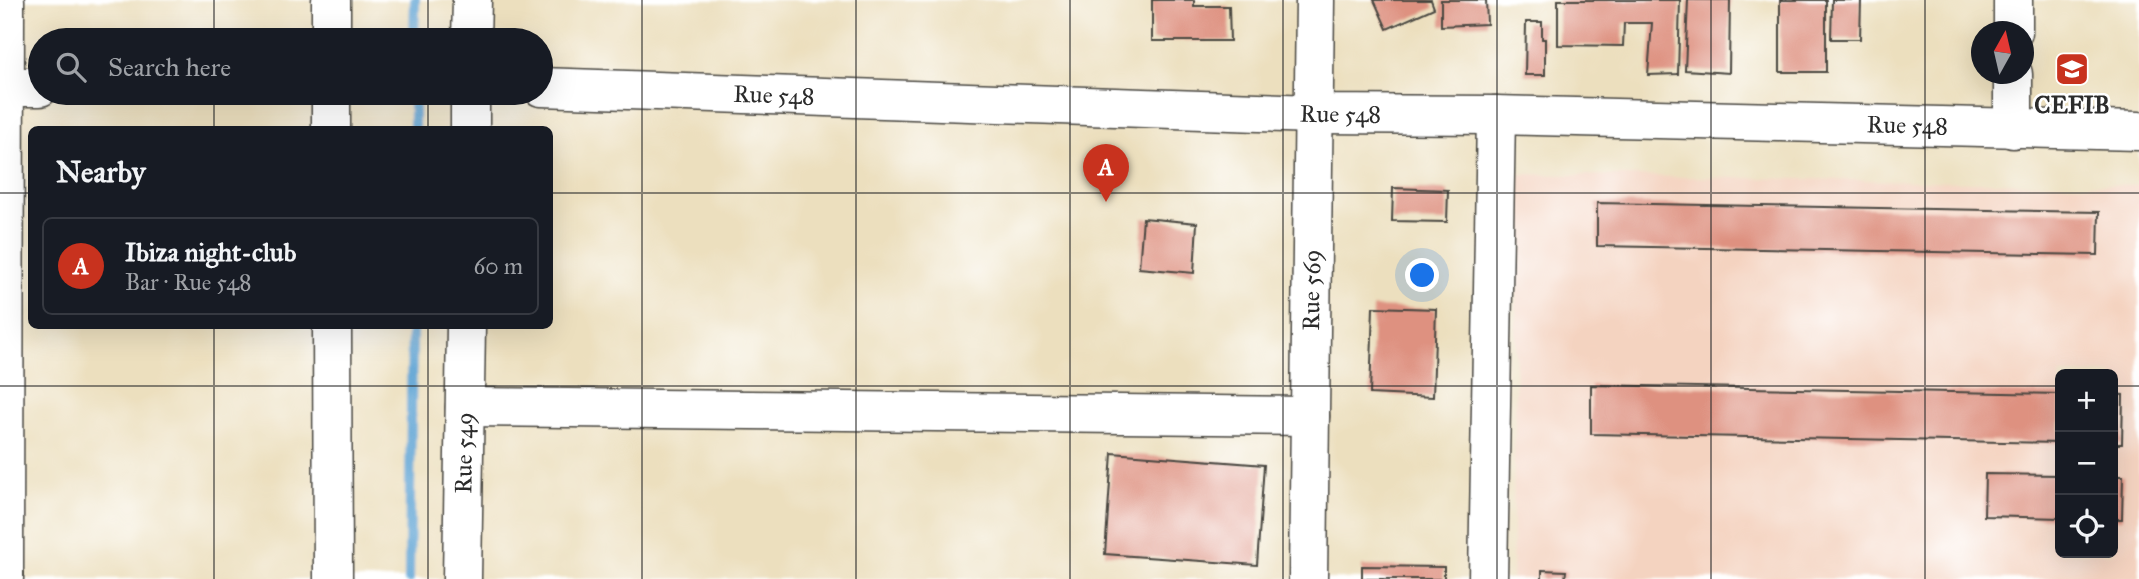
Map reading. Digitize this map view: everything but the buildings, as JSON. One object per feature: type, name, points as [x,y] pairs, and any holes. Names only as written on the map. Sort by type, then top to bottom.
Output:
[{"type":"street","points":[[5,0],[15,87],[2,409],[5,579]]},
{"type":"street","points":[[331,0],[331,28]]},
{"type":"street","points":[[471,28],[472,0]]},
{"type":"street","name":"Rue 569","points":[[1308,579],[1315,0]]},
{"type":"street","points":[[2013,0],[2013,21]]},
{"type":"street","points":[[2013,84],[2014,130]]},
{"type":"street","name":"Rue 548","points":[[553,87],[1313,114],[1496,115],[2014,130],[2139,131]]},
{"type":"street","points":[[331,105],[331,126]]},
{"type":"street","points":[[470,105],[470,126]]},
{"type":"street","points":[[1488,579],[1496,115]]},
{"type":"street","points":[[332,329],[333,579]]},
{"type":"street","name":"Rue 549","points":[[462,579],[466,329]]},
{"type":"street","points":[[465,407],[1310,416]]},
{"type":"shaded area","points":[[1519,174],[2139,185],[2139,579],[1512,579]]},
{"type":"waterway","points":[[414,28],[415,0]]},
{"type":"waterway","points":[[414,105],[414,126]]},
{"type":"waterway","points":[[409,579],[412,329]]},
{"type":"place","name":"CEFIB","points":[[2072,69]]},
{"type":"place","name":"Ibiza night-club","points":[[1106,202]]}]
